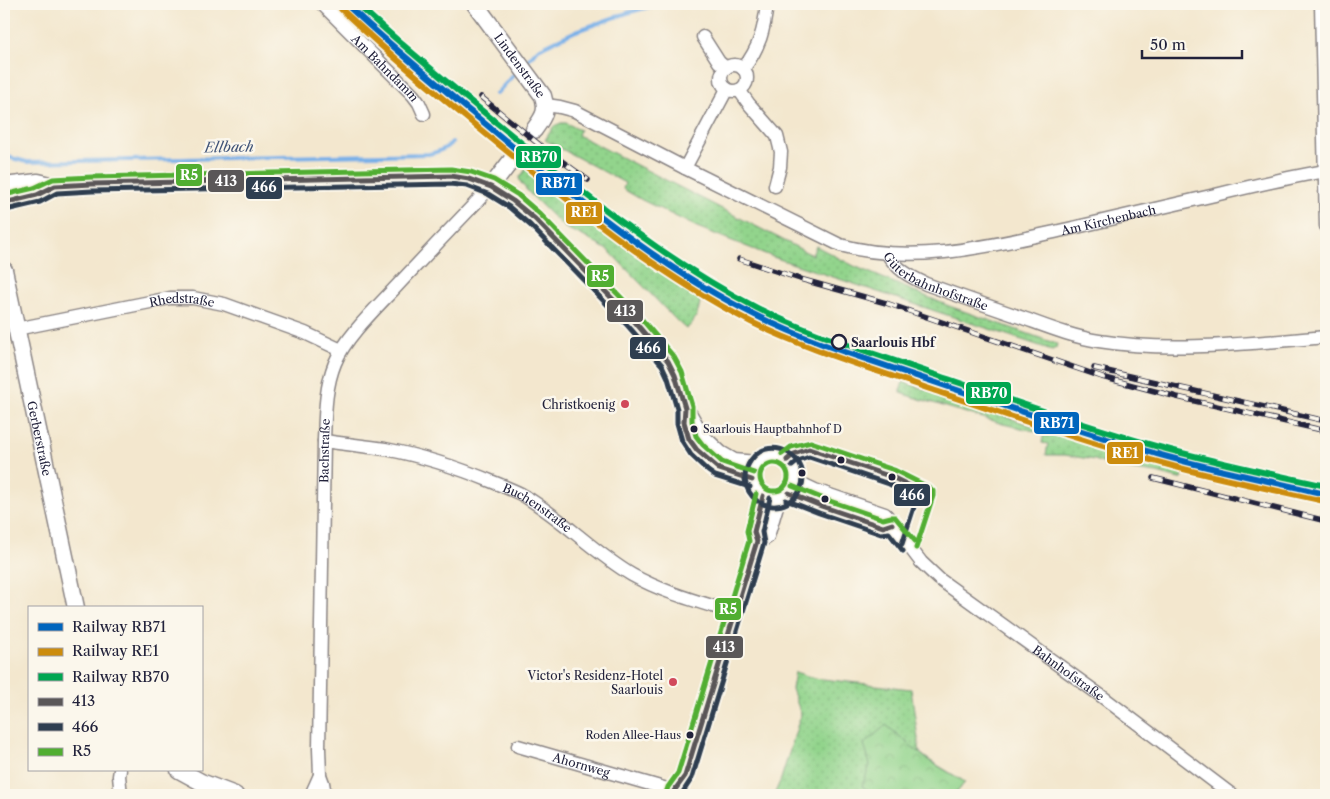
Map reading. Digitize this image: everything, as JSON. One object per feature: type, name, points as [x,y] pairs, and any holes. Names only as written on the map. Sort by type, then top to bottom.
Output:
[{"type":"street","name":"Am Bahndamm","points":[[322,4],[413,95],[424,114]]},
{"type":"street","name":"Lindenstraße","points":[[475,4],[543,96],[546,105],[545,113],[534,130]]},
{"type":"street","points":[[743,69],[752,58],[760,43],[767,4]]},
{"type":"street","points":[[1321,4],[1326,226]]},
{"type":"street","points":[[703,37],[719,62],[726,68]]},
{"type":"street","points":[[733,89],[743,88],[747,80],[743,69],[735,65],[726,68],[722,75],[722,83],[733,89],[749,104],[777,136],[781,152],[780,167],[775,186]]},
{"type":"street","points":[[685,168],[733,89]]},
{"type":"street","name":"Güterbahnhofstraße","points":[[546,105],[575,111],[840,245],[856,250],[887,253],[892,262],[905,274],[926,284],[1069,334],[1098,341],[1137,346],[1240,344],[1326,337]]},
{"type":"street","points":[[491,187],[514,157]]},
{"type":"street","name":"Am Kirchenbach","points":[[887,253],[936,253],[968,250],[1325,171]]},
{"type":"street","points":[[4,186],[38,182],[55,186],[102,183],[451,176],[469,179],[491,187],[513,201],[535,219],[634,321],[668,361],[675,375],[684,405],[704,440],[720,454],[734,462],[745,464],[754,472]]},
{"type":"street","points":[[4,203],[37,195],[55,186]]},
{"type":"street","name":"Bachstraße","points":[[325,795],[320,776],[319,701],[324,441],[330,376],[341,350],[364,322],[491,187]]},
{"type":"street","name":"Gerberstraße","points":[[4,270],[76,606]]},
{"type":"street","name":"Rhedstraße","points":[[16,330],[170,298],[193,298],[224,304],[305,332],[341,350]]},
{"type":"street","name":"Buchenstraße","points":[[324,441],[385,449],[435,461],[479,476],[520,494],[548,511],[604,556],[632,574],[659,588],[690,600],[735,613]]},
{"type":"street","points":[[677,794],[685,776],[757,541],[754,532],[781,492],[796,475],[791,464],[782,457],[768,456],[762,460],[754,472],[756,489],[781,492]]},
{"type":"street","name":"Bahnhofstraße","points":[[781,492],[879,526],[886,527],[892,524],[921,562],[939,579],[1100,695],[1232,795]]},
{"type":"street","name":"Ahornweg","points":[[518,746],[677,794]]},
{"type":"street","points":[[120,772],[121,795]]},
{"type":"street","points":[[183,772],[201,782],[235,795]]},
{"type":"street","name":"Bachstraße","points":[[312,795],[320,776]]},
{"type":"green space","points":[[566,123],[580,130],[578,135],[812,255],[816,246],[854,266],[949,306],[1057,344],[1056,348],[1052,350],[773,257],[697,227],[642,200],[623,189],[625,183],[545,140],[554,126]]},
{"type":"green space","points":[[527,168],[558,188],[622,244],[701,296],[697,314],[690,326],[686,329],[677,321],[609,251],[565,228],[521,183],[519,178]]},
{"type":"green space","points":[[903,382],[1066,437],[1175,470],[1182,475],[1182,478],[1112,467],[1095,460],[1065,455],[1046,455],[1048,444],[1042,443],[1044,433],[1003,424],[903,394],[900,392]]},
{"type":"green space","points":[[795,672],[814,678],[911,689],[920,753],[965,782],[955,795],[774,795],[781,779],[801,714],[792,689]]},
{"type":"green space","points":[[886,725],[928,760],[965,782],[955,795],[875,795],[862,786],[870,765],[864,744]]},
{"type":"waterway","name":"Ellbach","points":[[524,64],[538,49],[576,31],[659,4]]},
{"type":"waterway","name":"Ellbach","points":[[496,94],[519,69]]},
{"type":"waterway","name":"Ellbach","points":[[4,156],[27,162],[429,154],[442,150],[452,142]]},
{"type":"tunnel","points":[[514,157],[534,130]]},
{"type":"railway","points":[[481,97],[541,146],[588,180]]},
{"type":"railway","points":[[739,259],[800,279],[886,303],[1102,377],[1177,397],[1326,431]]},
{"type":"railway","points":[[1094,368],[1326,421]]},
{"type":"railway","points":[[1153,478],[1326,521]]},
{"type":"rail line","name":"RB71","points":[[346,4],[386,41],[512,146],[599,215],[690,279],[755,315],[797,334],[840,350],[1099,437],[1199,465],[1326,494]]},
{"type":"rail line","name":"RB70","points":[[357,4],[542,160],[601,206],[692,271],[757,308],[844,344],[1102,430],[1200,458],[1326,486]]},
{"type":"rail line","name":"RE1","points":[[341,9],[441,97],[592,219],[654,264],[751,322],[839,358],[1083,440],[1194,472],[1324,501]]},
{"type":"transit line","name":"R5","points":[[4,195],[34,188],[53,179],[92,177],[451,169],[471,172],[494,180],[518,195],[540,214],[639,316],[674,357],[682,372],[692,406],[692,421],[696,436],[703,445],[722,462],[754,473]]},
{"type":"transit line","name":"413","points":[[4,203],[37,195],[55,186],[92,184],[451,176],[469,179],[491,187],[513,201],[535,219],[634,321],[668,361],[675,375],[685,408],[684,422],[689,439],[697,450],[719,469],[752,480]]},
{"type":"transit line","name":"466","points":[[6,210],[40,202],[57,193],[92,191],[450,184],[467,186],[488,194],[509,207],[530,225],[628,326],[662,365],[677,409],[677,423],[682,441],[691,455],[715,476],[750,487]]},
{"type":"transit line","name":"R5","points":[[782,454],[791,447],[811,442],[894,470],[930,488],[933,491],[933,496],[916,548]]},
{"type":"transit line","name":"466","points":[[757,501],[749,492],[745,482],[746,471],[751,460],[759,452],[769,449],[779,449],[789,453],[801,468],[803,479],[797,496],[789,502],[777,506],[761,503]]},
{"type":"transit line","name":"413","points":[[787,460],[794,454],[809,449],[892,477],[926,494]]},
{"type":"transit line","name":"466","points":[[792,466],[798,461],[809,457],[889,484],[917,498],[902,544]]},
{"type":"transit line","name":"R5","points":[[774,463],[784,467],[788,477],[784,487],[774,491],[764,487],[760,477],[764,467],[774,463]]},
{"type":"transit line","name":"R5","points":[[792,486],[883,519],[895,517],[915,541]]},
{"type":"transit line","name":"413","points":[[789,493],[883,527],[892,524]]},
{"type":"transit line","name":"R5","points":[[666,793],[678,773],[749,541],[747,531],[756,494]]},
{"type":"transit line","name":"413","points":[[673,795],[685,776],[757,541],[754,532],[763,496]]},
{"type":"transit line","name":"466","points":[[681,795],[692,778],[764,543],[762,532],[770,498]]},
{"type":"transit line","name":"466","points":[[786,500],[881,534],[889,533],[903,551]]},
{"type":"place","name":"Saarlouis Hbf","points":[[839,342]]},
{"type":"place","name":"Christkoenig","points":[[625,404]]},
{"type":"place","name":"Saarlouis Hauptbahnhof D","points":[[694,429]]},
{"type":"place","name":"Victor's Residenz-Hotel Saarlouis","points":[[673,682]]},
{"type":"place","name":"Roden Allee-Haus","points":[[690,735]]}]
